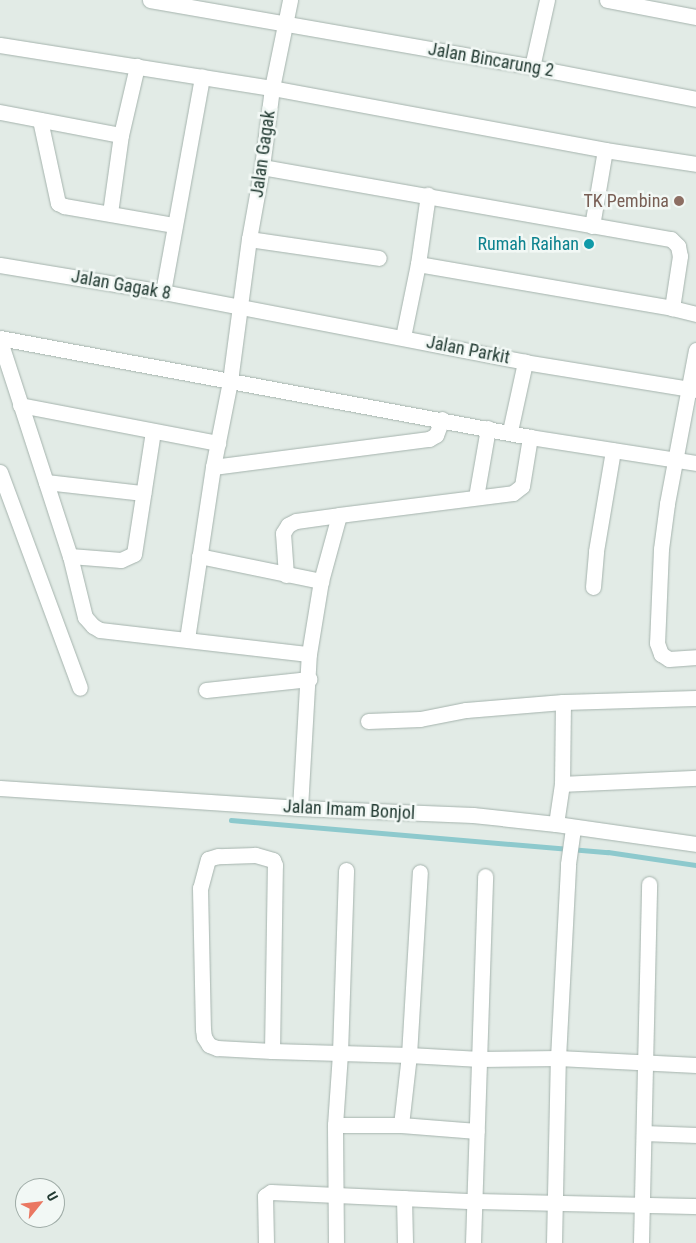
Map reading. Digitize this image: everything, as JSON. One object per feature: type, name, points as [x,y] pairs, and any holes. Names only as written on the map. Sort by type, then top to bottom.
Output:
[{"type":"street","name":"Jalan Bincarung 2","points":[[150,0],[532,67],[696,99]]},
{"type":"street","name":"Jalan Gagak","points":[[187,639],[214,466],[230,381],[241,308],[248,239],[262,167],[272,88],[290,0]]},
{"type":"street","points":[[532,67],[547,0]]},
{"type":"street","points":[[607,0],[696,16]]},
{"type":"street","points":[[0,44],[272,88],[605,150],[696,164]]},
{"type":"street","points":[[110,213],[121,135],[137,66]]},
{"type":"street","points":[[163,292],[202,77]]},
{"type":"street","points":[[0,112],[121,135]]},
{"type":"street","points":[[40,120],[58,203],[64,206],[174,225]]},
{"type":"street","points":[[592,226],[605,150]]},
{"type":"street","points":[[262,167],[671,239],[678,246],[680,256],[672,308]]},
{"type":"street","points":[[403,337],[418,264],[428,195]]},
{"type":"street","points":[[248,239],[379,258]]},
{"type":"street","points":[[418,264],[672,308],[696,314]]},
{"type":"street","name":"Jalan Gagak 8","points":[[0,265],[163,292],[241,308]]},
{"type":"street","name":"Jalan Parkit","points":[[241,308],[403,337],[525,362],[692,389]]},
{"type":"street","points":[[309,654],[100,630],[92,626],[85,617],[70,556],[0,340],[510,431],[530,437],[696,463]]},
{"type":"street","points":[[696,350],[692,389],[675,459],[661,549],[658,643],[661,654],[669,658],[696,657]]},
{"type":"street","points":[[510,431],[525,362]]},
{"type":"street","points":[[20,405],[218,444]]},
{"type":"street","points":[[214,466],[429,439],[436,435],[442,420]]},
{"type":"street","points":[[476,497],[488,428]]},
{"type":"street","points":[[70,556],[121,560],[134,554],[153,431]]},
{"type":"street","points":[[286,575],[283,533],[288,525],[296,521],[513,493],[522,486],[530,437]]},
{"type":"street","points":[[593,587],[596,551],[613,450]]},
{"type":"street","points":[[0,472],[80,688]]},
{"type":"street","points":[[46,482],[143,494]]},
{"type":"street","points":[[300,808],[309,654],[321,581],[339,515]]},
{"type":"street","points":[[200,556],[321,581]]},
{"type":"street","points":[[206,690],[309,679]]},
{"type":"street","points":[[368,721],[420,719],[466,710],[563,702],[696,698]]},
{"type":"street","points":[[556,824],[562,784],[563,702]]},
{"type":"street","points":[[562,784],[696,778]]},
{"type":"street","name":"Jalan Imam Bonjol","points":[[0,788],[300,808],[473,815],[556,824],[696,844]]},
{"type":"street","points":[[554,1243],[558,1058],[568,864],[573,827]]},
{"type":"street","points":[[272,1051],[275,865],[273,860],[255,854],[218,856],[208,859],[200,888],[204,1037],[209,1045],[216,1048],[272,1051],[408,1055],[480,1059],[558,1058],[696,1065]]},
{"type":"street","points":[[336,1243],[335,1125],[340,1053],[346,870]]},
{"type":"street","points":[[401,1125],[408,1055],[420,872]]},
{"type":"street","points":[[473,1243],[484,876]]},
{"type":"street","points":[[641,1243],[644,1133],[643,1062],[648,884]]},
{"type":"street","points":[[335,1125],[401,1125],[477,1132]]},
{"type":"street","points":[[644,1133],[696,1135]]},
{"type":"street","points":[[266,1243],[266,1194],[271,1192],[473,1201],[555,1201],[696,1206]]},
{"type":"street","points":[[404,1198],[405,1243]]},
{"type":"waterway","points":[[231,820],[608,852],[696,865]]},
{"type":"place","name":"TK Pembina","points":[[679,201]]},
{"type":"place","name":"Rumah Raihan","points":[[589,244]]}]
